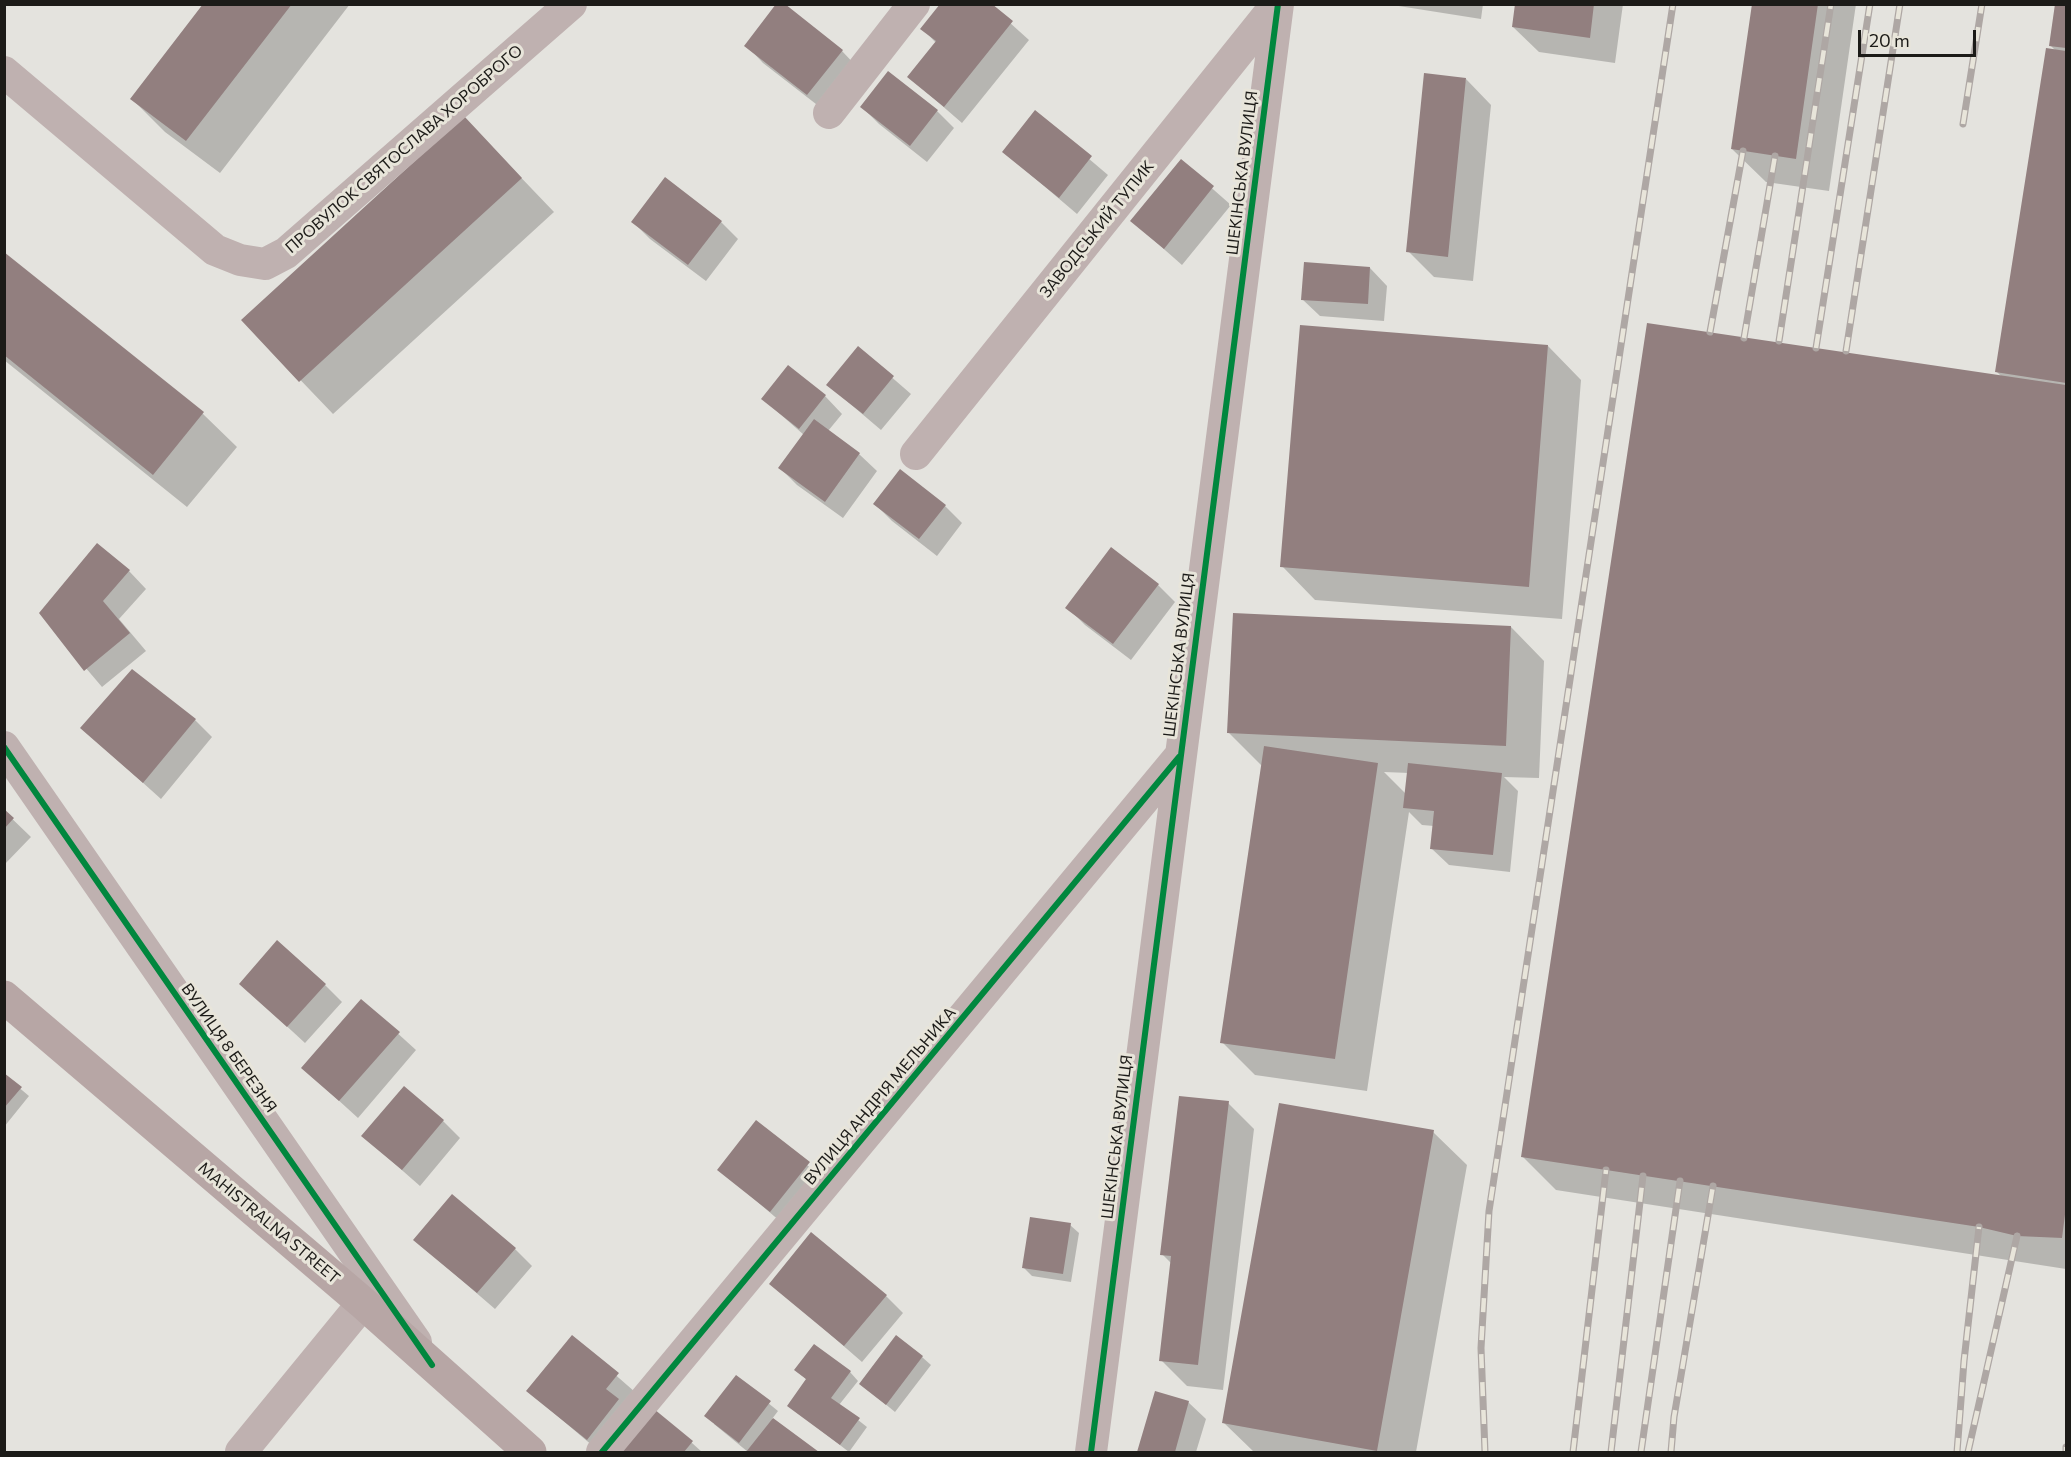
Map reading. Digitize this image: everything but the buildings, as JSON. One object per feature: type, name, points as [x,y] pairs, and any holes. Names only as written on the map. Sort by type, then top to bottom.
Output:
[{"type":"main road","name":"MAHISTRALNA STREET","points":[[4,997],[363,1303],[530,1452]]},
{"type":"street","name":"ПРОВУЛОК СВЯТОСЛАВА ХОРОБРОГО","points":[[4,72],[215,250],[240,260],[265,264],[286,253],[571,4]]},
{"type":"street","points":[[829,113],[914,4]]},
{"type":"street","name":"ЗАВОДСЬКИЙ ТУПИК","points":[[916,454],[1278,4]]},
{"type":"street","name":"ШЕКІНСЬКА ВУЛИЦЯ","points":[[1091,1452],[1179,756],[1278,4]]},
{"type":"street","name":"ВУЛИЦЯ 8 БЕРЕЗНЯ","points":[[4,747],[432,1365]]},
{"type":"street","name":"ВУЛИЦЯ АНДРІЯ МЕЛЬНИКА","points":[[602,1452],[1179,756]]},
{"type":"street","points":[[240,1452],[363,1303]]},
{"type":"railway","points":[[1485,1452],[1481,1348],[1489,1211],[1673,4]]},
{"type":"railway","points":[[1779,341],[1831,4]]},
{"type":"railway","points":[[1816,348],[1870,4]]},
{"type":"railway","points":[[1846,351],[1900,4]]},
{"type":"railway","points":[[1963,124],[1982,4]]},
{"type":"railway","points":[[1710,332],[1743,151]]},
{"type":"railway","points":[[1744,338],[1775,156]]},
{"type":"railway","points":[[1573,1452],[1606,1170]]},
{"type":"railway","points":[[1611,1452],[1643,1176]]},
{"type":"railway","points":[[1641,1452],[1680,1181]]},
{"type":"railway","points":[[1671,1452],[1674,1417],[1713,1186]]},
{"type":"railway","points":[[1957,1452],[1964,1361],[1979,1227]]},
{"type":"railway","points":[[1968,1452],[2017,1236]]},
{"type":"railway","points":[[2066,1447],[2066,1452]]},
{"type":"cycle path","points":[[1091,1452],[1278,4]]},
{"type":"cycle path","points":[[4,747],[432,1365]]},
{"type":"cycle path","points":[[602,1452],[1179,757]]}]
